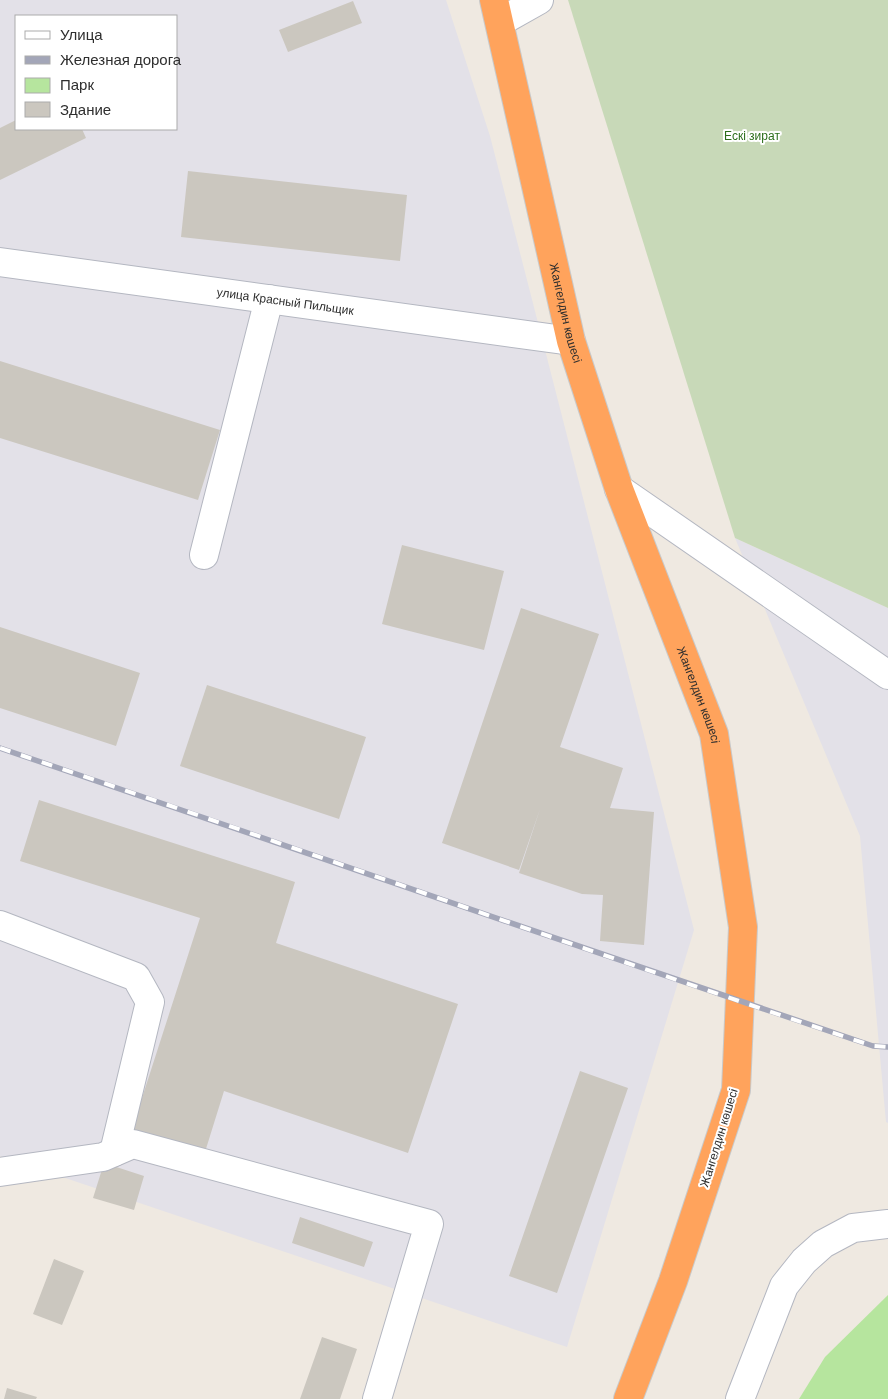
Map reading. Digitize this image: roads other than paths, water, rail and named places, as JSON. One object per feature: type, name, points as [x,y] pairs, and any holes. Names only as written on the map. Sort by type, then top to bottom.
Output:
[{"type":"highway","name":"Жангелдин көшесі","points":[[497,11],[571,341],[619,488],[714,734],[743,927],[736,1090],[674,1281],[628,1399]]},
{"type":"street","points":[[497,11],[539,0]]},
{"type":"street","name":"улица Красный Пильщик","points":[[0,262],[571,341]]},
{"type":"street","points":[[204,554],[269,299]]},
{"type":"street","points":[[619,488],[888,675]]},
{"type":"street","points":[[0,925],[136,977],[150,1002],[114,1152]]},
{"type":"street","points":[[0,1172],[103,1157],[133,1144],[429,1224],[378,1399]]},
{"type":"street","points":[[740,1399],[784,1286],[804,1262],[823,1244],[853,1228],[888,1224]]},
{"type":"railway","points":[[0,748],[873,1046],[888,1047]]},
{"type":"park label","name":"Ескі зират","points":[[752,136]]}]
